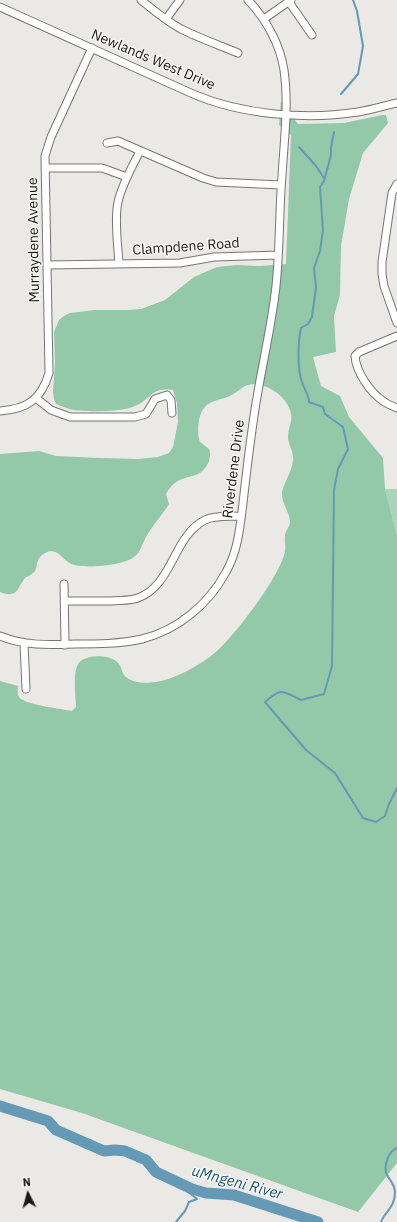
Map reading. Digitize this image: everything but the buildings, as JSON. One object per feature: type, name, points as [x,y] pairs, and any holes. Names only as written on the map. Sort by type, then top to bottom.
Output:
[{"type":"street","points":[[141,0],[166,19],[187,32],[238,53]]},
{"type":"street","points":[[166,19],[180,0]]},
{"type":"street","name":"Riverdene Drive","points":[[0,636],[24,643],[42,645],[129,642],[144,639],[165,631],[197,609],[211,595],[226,573],[235,554],[240,532],[253,421],[276,284],[286,115],[286,90],[281,55],[264,19],[248,0]]},
{"type":"street","points":[[264,19],[290,1],[312,35]]},
{"type":"street","name":"Newlands West Drive","points":[[0,7],[198,96],[226,105],[260,112],[286,115],[318,116],[358,112],[397,103]]},
{"type":"street","name":"Murraydene Avenue","points":[[0,411],[14,410],[30,403],[45,386],[49,373],[45,156],[50,137],[92,48]]},
{"type":"street","points":[[107,143],[118,141],[216,182],[281,185]]},
{"type":"street","points":[[119,264],[117,225],[118,202],[140,151]]},
{"type":"street","points":[[46,168],[102,168],[128,177]]},
{"type":"street","points":[[397,184],[392,193],[382,262],[382,274],[384,286],[397,323]]},
{"type":"street","name":"Clampdene Road","points":[[48,265],[180,263],[214,256],[278,255]]},
{"type":"street","points":[[397,336],[357,353],[355,358],[366,385],[383,402],[397,408]]},
{"type":"street","points":[[36,398],[51,410],[70,417],[135,417],[146,414],[155,399],[167,395],[172,400],[172,413]]},
{"type":"street","points":[[65,601],[138,599],[148,593],[159,583],[186,538],[195,526],[216,517],[241,516]]},
{"type":"street","points":[[64,584],[65,645]]},
{"type":"street","points":[[24,643],[26,689]]},
{"type":"green space","points":[[281,101],[298,124],[344,123],[382,115],[386,115],[388,123],[363,153],[349,199],[341,246],[340,295],[334,316],[336,352],[313,357],[321,386],[340,396],[349,417],[383,458],[385,489],[397,535],[397,1163],[358,1212],[82,1113],[0,1089],[0,681],[18,686],[18,696],[30,703],[72,711],[76,707],[76,668],[82,660],[86,658],[96,656],[107,657],[119,664],[126,677],[129,679],[133,681],[152,682],[170,678],[185,672],[220,649],[254,607],[282,562],[285,551],[285,534],[290,522],[282,492],[293,460],[293,454],[288,437],[291,414],[287,404],[272,389],[265,386],[251,384],[226,398],[214,401],[207,405],[201,413],[198,431],[200,442],[209,449],[209,461],[200,473],[178,481],[170,488],[166,494],[169,504],[148,533],[140,550],[134,557],[121,563],[103,566],[77,566],[67,562],[55,552],[47,552],[38,559],[34,572],[25,578],[14,593],[10,594],[0,592],[0,454],[39,451],[56,456],[138,459],[158,457],[169,453],[173,447],[178,422],[177,403],[173,390],[160,390],[152,394],[141,403],[130,408],[123,409],[80,411],[56,404],[53,392],[55,362],[54,332],[59,320],[70,313],[95,310],[141,309],[165,300],[194,277],[217,267],[286,264],[291,135],[279,125]]},
{"type":"green space","points":[[385,489],[397,489],[397,535]]},
{"type":"waterway","points":[[341,94],[358,74],[363,46],[357,11],[353,0]]},
{"type":"waterway","points":[[334,132],[331,155],[324,181],[320,187],[323,230],[320,251],[314,268],[316,287],[312,317],[308,324],[301,328],[298,355],[300,376],[309,402],[323,407],[325,414],[343,427],[348,449],[338,469],[334,490],[332,666],[324,694],[301,700],[286,693],[279,692],[265,702],[306,750],[335,773],[363,818],[376,822],[385,816],[397,788]]},
{"type":"waterway","points":[[299,147],[316,166],[324,178]]},
{"type":"waterway","name":"uMngeni River","points":[[0,1106],[48,1121],[56,1130],[104,1151],[125,1151],[146,1160],[156,1172],[192,1189],[206,1193],[234,1195],[318,1222]]},
{"type":"waterway","points":[[381,1222],[392,1206],[395,1197],[395,1189],[387,1174],[386,1162],[389,1155],[397,1148]]},
{"type":"waterway","points":[[176,1222],[185,1211],[189,1202],[197,1199],[177,1183]]}]
